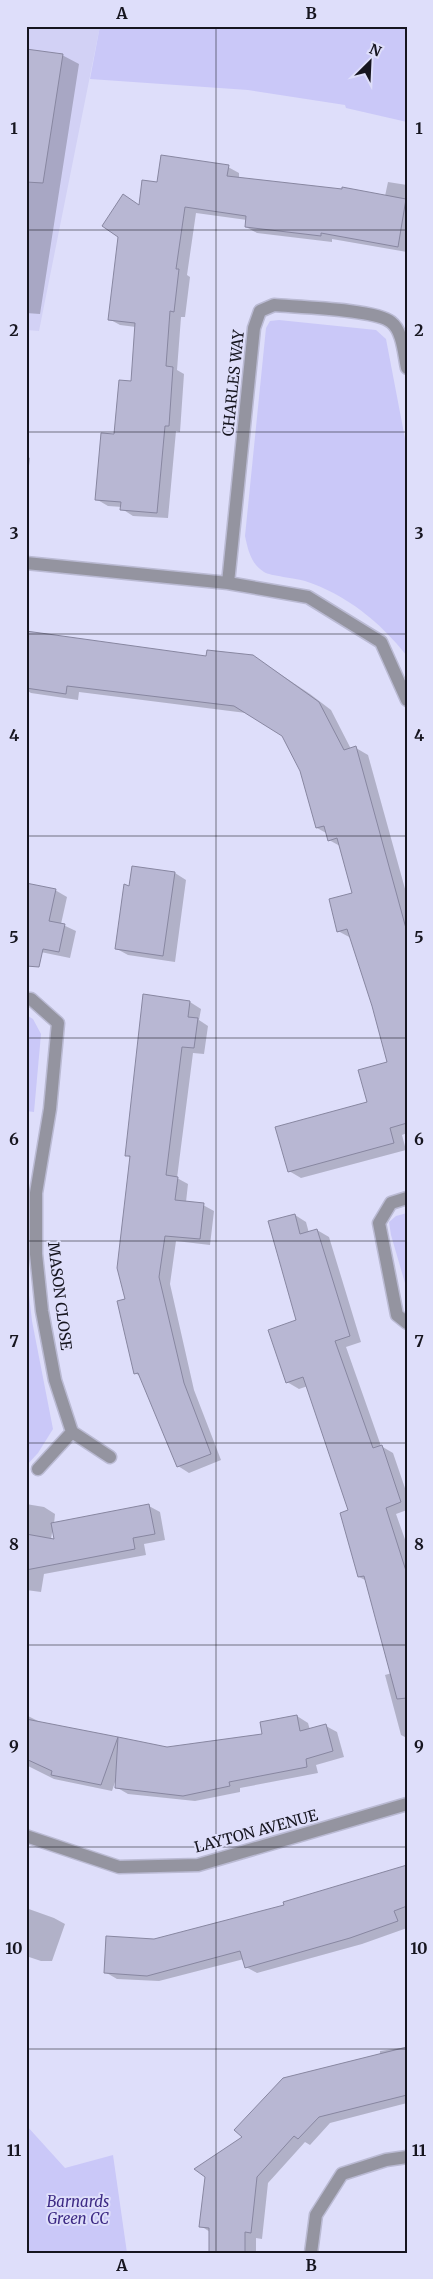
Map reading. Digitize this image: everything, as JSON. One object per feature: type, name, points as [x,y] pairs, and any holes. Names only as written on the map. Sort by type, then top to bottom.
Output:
[{"type":"street","name":"CHARLES WAY","points":[[228,582],[254,328],[260,311],[274,305],[376,315],[392,322],[401,338],[407,368]]},
{"type":"street","points":[[26,563],[228,582],[308,596],[380,642],[407,700]]},
{"type":"street","name":"MASON CLOSE","points":[[26,999],[31,1000],[58,1022],[50,1109],[36,1193],[36,1254],[42,1311],[55,1380],[72,1432]]},
{"type":"street","points":[[407,1198],[391,1203],[378,1223],[397,1315],[407,1323]]},
{"type":"street","points":[[38,1469],[72,1432],[110,1457]]},
{"type":"street","name":"LAYTON AVENUE","points":[[26,1836],[119,1867],[198,1865],[407,1804]]},
{"type":"street","points":[[311,2253],[316,2215],[342,2174],[386,2160],[407,2157]]},
{"type":"shaded area","points":[[26,26],[100,26],[39,331],[26,330]]},
{"type":"green space","points":[[100,26],[407,26],[407,122],[346,108],[345,105],[248,90],[90,79]]},
{"type":"green space","points":[[279,320],[376,330],[386,339],[407,449],[407,656],[386,632],[349,602],[305,581],[264,572],[253,561],[249,551],[245,536],[266,328],[270,321]]},
{"type":"green space","points":[[26,1015],[33,1019],[41,1034],[34,1112],[26,1111]]},
{"type":"green space","points":[[407,1213],[407,1290],[389,1222],[396,1216]]},
{"type":"green space","points":[[26,1270],[32,1321],[53,1429],[38,1453],[26,1466]]},
{"type":"green space","name":"Barnards Green CC","points":[[26,2125],[65,2168],[113,2155],[127,2253],[26,2253]]},
{"type":"building","points":[[26,49],[63,54],[43,183],[26,182]]},
{"type":"building","points":[[161,155],[229,165],[227,176],[342,189],[342,187],[406,199],[398,247],[321,233],[321,236],[245,227],[246,216],[185,207],[176,269],[179,269],[174,312],[170,311],[166,366],[173,367],[169,426],[165,426],[157,513],[120,510],[121,502],[95,500],[101,433],[114,434],[119,380],[131,381],[135,323],[108,320],[118,237],[102,226],[123,194],[139,205],[142,180],[157,182]]},
{"type":"building","points":[[26,631],[206,656],[207,650],[253,655],[319,702],[344,750],[356,746],[407,932],[407,1123],[390,1128],[394,1143],[288,1172],[275,1127],[367,1102],[358,1070],[387,1062],[372,1006],[347,929],[337,932],[329,899],[352,893],[337,838],[328,841],[324,826],[316,828],[300,771],[282,736],[234,706],[67,686],[66,694],[26,688]]},
{"type":"building","points":[[132,866],[175,872],[163,956],[115,949],[124,884],[129,886]]},
{"type":"building","points":[[26,883],[56,889],[49,921],[65,924],[59,952],[43,949],[39,967],[26,966]]},
{"type":"building","points":[[143,994],[190,1001],[188,1017],[198,1018],[194,1048],[182,1047],[166,1175],[178,1177],[175,1200],[204,1203],[200,1239],[165,1236],[159,1277],[184,1383],[211,1454],[177,1467],[138,1373],[134,1374],[117,1301],[125,1299],[117,1268],[130,1156],[125,1156]]},
{"type":"building","points":[[295,1214],[300,1234],[317,1229],[350,1336],[335,1341],[373,1448],[382,1445],[401,1502],[386,1508],[407,1574],[407,1698],[397,1699],[364,1576],[358,1577],[340,1513],[348,1510],[303,1377],[286,1383],[268,1330],[296,1320],[268,1221]]},
{"type":"building","points":[[149,1504],[155,1534],[133,1538],[135,1549],[26,1570],[26,1534],[54,1539],[51,1523]]},
{"type":"building","points":[[297,1715],[300,1731],[326,1724],[333,1751],[306,1759],[307,1767],[229,1782],[230,1786],[183,1796],[115,1788],[118,1737],[167,1747],[262,1734],[260,1722]]},
{"type":"building","points":[[26,1719],[118,1737],[101,1785],[51,1775],[52,1771],[26,1759]]},
{"type":"building","points":[[407,1865],[407,1906],[394,1911],[398,1921],[350,1938],[245,1968],[240,1951],[147,1976],[104,1973],[106,1936],[154,1939],[284,1905],[283,1902]]},
{"type":"building","points":[[407,2047],[407,2095],[319,2117],[298,2139],[294,2136],[257,2177],[251,2233],[245,2232],[245,2253],[209,2253],[209,2228],[199,2227],[205,2177],[194,2169],[242,2137],[234,2130],[283,2078]]}]
